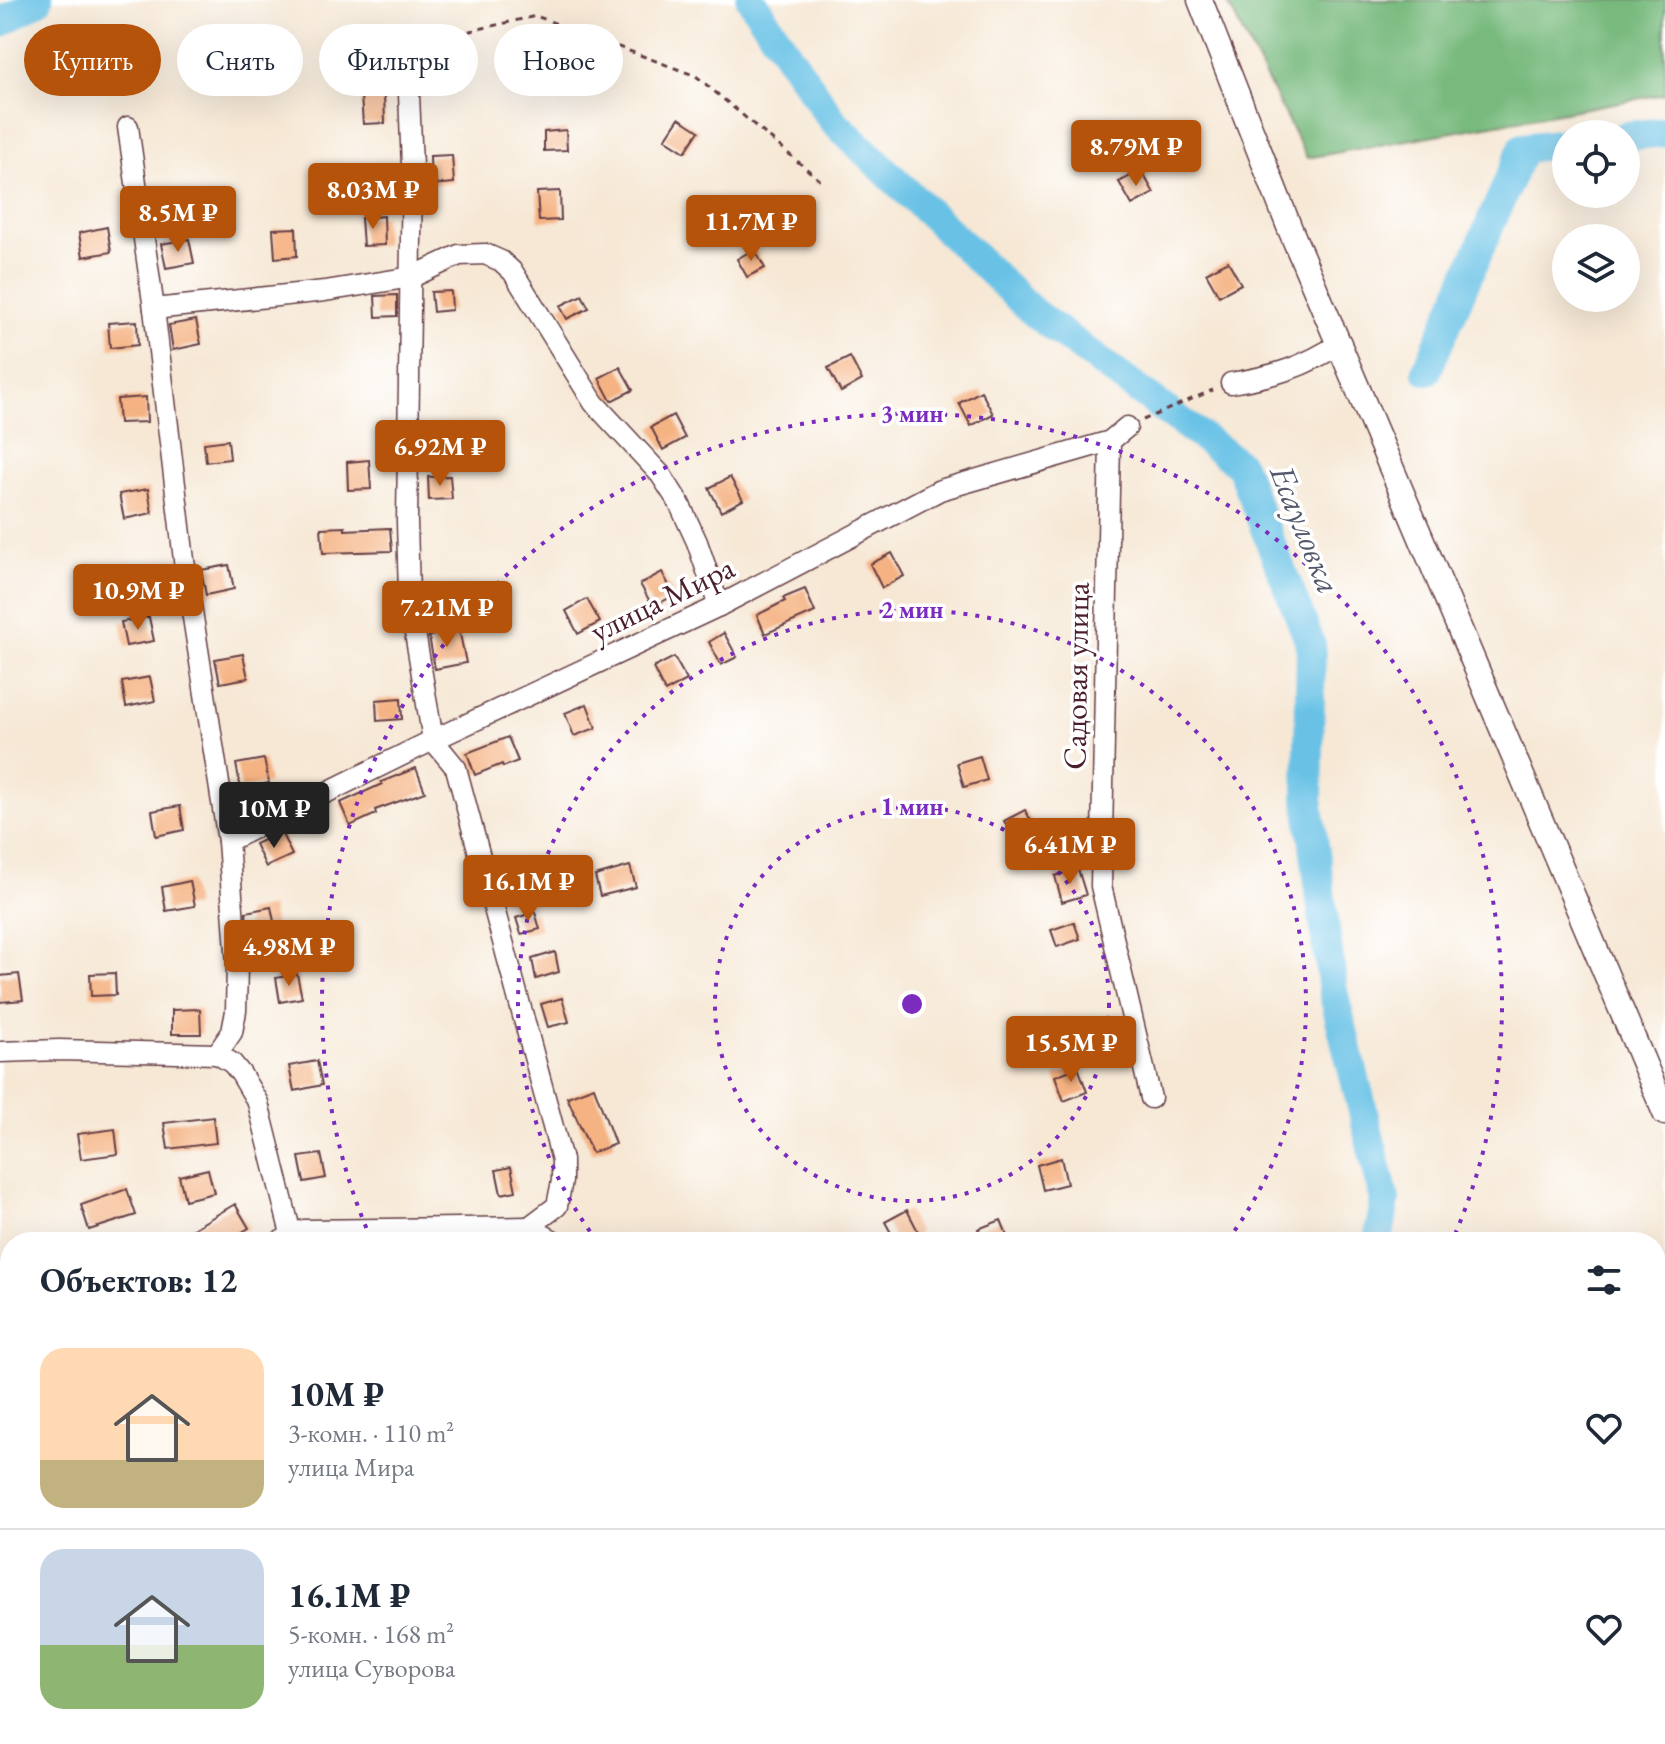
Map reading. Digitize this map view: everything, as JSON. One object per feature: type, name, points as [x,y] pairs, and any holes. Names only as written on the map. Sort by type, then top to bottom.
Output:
[{"type":"street","points":[[1200,0],[1290,229],[1341,343],[1665,1113]]},
{"type":"street","points":[[409,96],[412,277],[408,582],[433,740],[456,768],[562,1160],[557,1206],[529,1227]]},
{"type":"street","points":[[128,127],[154,309],[184,560],[228,841],[237,964],[236,1011],[232,1032],[217,1054]]},
{"type":"street","points":[[154,309],[325,291],[412,277],[449,257],[485,254],[513,272],[594,403],[661,475],[679,503],[697,542],[719,606]]},
{"type":"street","points":[[1231,383],[1271,376],[1311,362],[1341,343]]},
{"type":"street","name":"улица Мира","points":[[228,841],[433,740],[719,606],[940,490],[1110,441],[1127,427]]},
{"type":"street","name":"Садовая улица","points":[[1110,441],[1101,886],[1151,1098]]},
{"type":"street","points":[[0,1052],[59,1050],[217,1054],[232,1063],[258,1103],[284,1232]]},
{"type":"street","points":[[299,1232],[324,1229],[529,1227],[538,1232]]},
{"type":"path","points":[[478,29],[536,16],[696,76],[821,181]]},
{"type":"path","points":[[1127,427],[1231,383]]},
{"type":"green space","points":[[1226,0],[1665,0],[1665,94],[1307,158]]},
{"type":"building","points":[[361,96],[384,96],[385,123],[363,124]]},
{"type":"building","points":[[679,118],[699,131],[685,152],[665,139]]},
{"type":"building","points":[[566,130],[567,150],[544,151],[544,132]]},
{"type":"building","points":[[452,155],[454,183],[431,185],[430,156]]},
{"type":"building","points":[[1141,170],[1154,193],[1132,205],[1119,182]]},
{"type":"building","points":[[398,175],[398,197],[376,199],[376,176]]},
{"type":"building","points":[[560,191],[561,220],[539,221],[537,192]]},
{"type":"building","points":[[384,216],[385,245],[363,246],[361,218]]},
{"type":"building","points":[[107,227],[111,252],[83,257],[79,233]]},
{"type":"building","points":[[296,228],[297,256],[275,258],[273,229]]},
{"type":"building","points":[[189,239],[194,263],[166,268],[161,244]]},
{"type":"building","points":[[754,249],[765,268],[747,277],[737,259]]},
{"type":"building","points":[[1228,261],[1241,284],[1219,296],[1206,273]]},
{"type":"building","points":[[451,291],[452,310],[433,312],[431,292]]},
{"type":"building","points":[[397,295],[397,316],[376,317],[375,296]]},
{"type":"building","points":[[582,295],[589,308],[567,319],[560,306]]},
{"type":"building","points":[[196,320],[201,344],[173,350],[169,325]]},
{"type":"building","points":[[137,321],[138,345],[110,348],[108,323]]},
{"type":"building","points":[[850,357],[862,380],[841,392],[828,368]]},
{"type":"building","points":[[620,367],[633,390],[611,401],[599,378]]},
{"type":"building","points":[[981,391],[993,414],[971,426],[959,403]]},
{"type":"building","points":[[146,397],[147,422],[119,423],[117,399]]},
{"type":"building","points":[[673,415],[685,438],[663,450],[651,427]]},
{"type":"building","points":[[228,440],[230,459],[206,462],[204,443]]},
{"type":"building","points":[[369,460],[371,489],[348,490],[347,462]]},
{"type":"building","points":[[450,476],[452,499],[429,500],[428,477]]},
{"type":"building","points":[[730,477],[743,500],[721,512],[709,488]]},
{"type":"building","points":[[148,489],[152,513],[124,519],[119,494]]},
{"type":"building","points":[[345,527],[345,530],[390,528],[392,551],[323,553],[321,528]]},
{"type":"building","points":[[892,553],[904,576],[882,588],[870,564]]},
{"type":"building","points":[[229,565],[234,589],[206,595],[201,570]]},
{"type":"building","points":[[662,572],[674,595],[653,607],[640,584]]},
{"type":"building","points":[[805,589],[815,612],[765,634],[757,615],[785,601],[783,598]]},
{"type":"building","points":[[587,599],[600,622],[578,634],[566,611]]},
{"type":"building","points":[[149,617],[154,641],[126,646],[121,622]]},
{"type":"building","points":[[459,629],[466,663],[435,669],[429,636]]},
{"type":"building","points":[[724,633],[737,657],[721,665],[709,642]]},
{"type":"building","points":[[243,654],[248,678],[220,683],[215,659]]},
{"type":"building","points":[[674,657],[687,680],[665,692],[653,668]]},
{"type":"building","points":[[150,677],[155,701],[126,707],[122,682]]},
{"type":"building","points":[[401,698],[402,719],[377,721],[376,700]]},
{"type":"building","points":[[587,704],[596,728],[574,736],[565,713]]},
{"type":"building","points":[[508,737],[518,761],[475,775],[467,753]]},
{"type":"building","points":[[980,756],[987,780],[964,787],[957,763]]},
{"type":"building","points":[[264,759],[269,783],[241,789],[236,764]]},
{"type":"building","points":[[416,768],[425,792],[375,810],[376,814],[350,826],[340,803]]},
{"type":"building","points":[[180,806],[184,830],[156,836],[152,811]]},
{"type":"building","points":[[1025,810],[1036,829],[1015,840],[1004,821]]},
{"type":"building","points":[[281,832],[292,855],[266,867],[255,844]]},
{"type":"building","points":[[630,866],[636,887],[600,896],[595,876]]},
{"type":"building","points":[[1078,869],[1086,895],[1062,902],[1055,876]]},
{"type":"building","points":[[190,881],[195,906],[166,911],[162,887]]},
{"type":"building","points":[[271,907],[276,931],[248,937],[246,912]]},
{"type":"building","points":[[535,912],[540,929],[521,934],[516,918]]},
{"type":"building","points":[[1074,922],[1080,939],[1057,947],[1051,930]]},
{"type":"building","points":[[555,952],[559,972],[536,979],[532,959]]},
{"type":"building","points":[[115,973],[116,995],[91,996],[90,974]]},
{"type":"building","points":[[19,974],[23,1000],[0,1002],[0,976]]},
{"type":"building","points":[[297,974],[302,998],[280,1002],[276,978]]},
{"type":"building","points":[[562,998],[569,1022],[548,1027],[541,1004]]},
{"type":"building","points":[[200,1009],[201,1034],[172,1034],[172,1010]]},
{"type":"building","points":[[1065,1027],[1070,1041],[1047,1049],[1042,1035]]},
{"type":"building","points":[[317,1061],[322,1085],[294,1091],[289,1066]]},
{"type":"building","points":[[1078,1067],[1087,1092],[1064,1101],[1055,1076]]},
{"type":"building","points":[[594,1087],[615,1144],[592,1153],[567,1097]]},
{"type":"building","points":[[213,1117],[216,1143],[168,1149],[164,1123]]},
{"type":"building","points":[[115,1129],[118,1154],[81,1159],[77,1134]]},
{"type":"building","points":[[321,1154],[326,1178],[304,1182],[299,1157]]},
{"type":"building","points":[[1061,1158],[1067,1184],[1043,1190],[1037,1165]]},
{"type":"building","points":[[511,1167],[516,1191],[501,1194],[496,1170]]},
{"type":"building","points":[[208,1169],[214,1193],[185,1200],[179,1176]]},
{"type":"building","points":[[127,1189],[136,1215],[89,1230],[81,1205]]},
{"type":"building","points":[[235,1204],[249,1228],[242,1232],[191,1230]]},
{"type":"building","points":[[907,1210],[918,1232],[890,1232],[885,1222]]},
{"type":"building","points":[[1001,1220],[1006,1232],[979,1232],[978,1229]]},
{"type":"waterway","name":"Есауловка","points":[[0,23],[38,0]]},
{"type":"waterway","name":"Есауловка","points":[[751,0],[833,121],[1034,313],[1240,465],[1311,645],[1308,799],[1333,991],[1385,1200],[1380,1232]]},
{"type":"waterway","name":"Есауловка","points":[[1640,135],[1665,132]]},
{"type":"waterway","name":"Есауловка","points":[[1427,370],[1523,148],[1552,145]]}]
